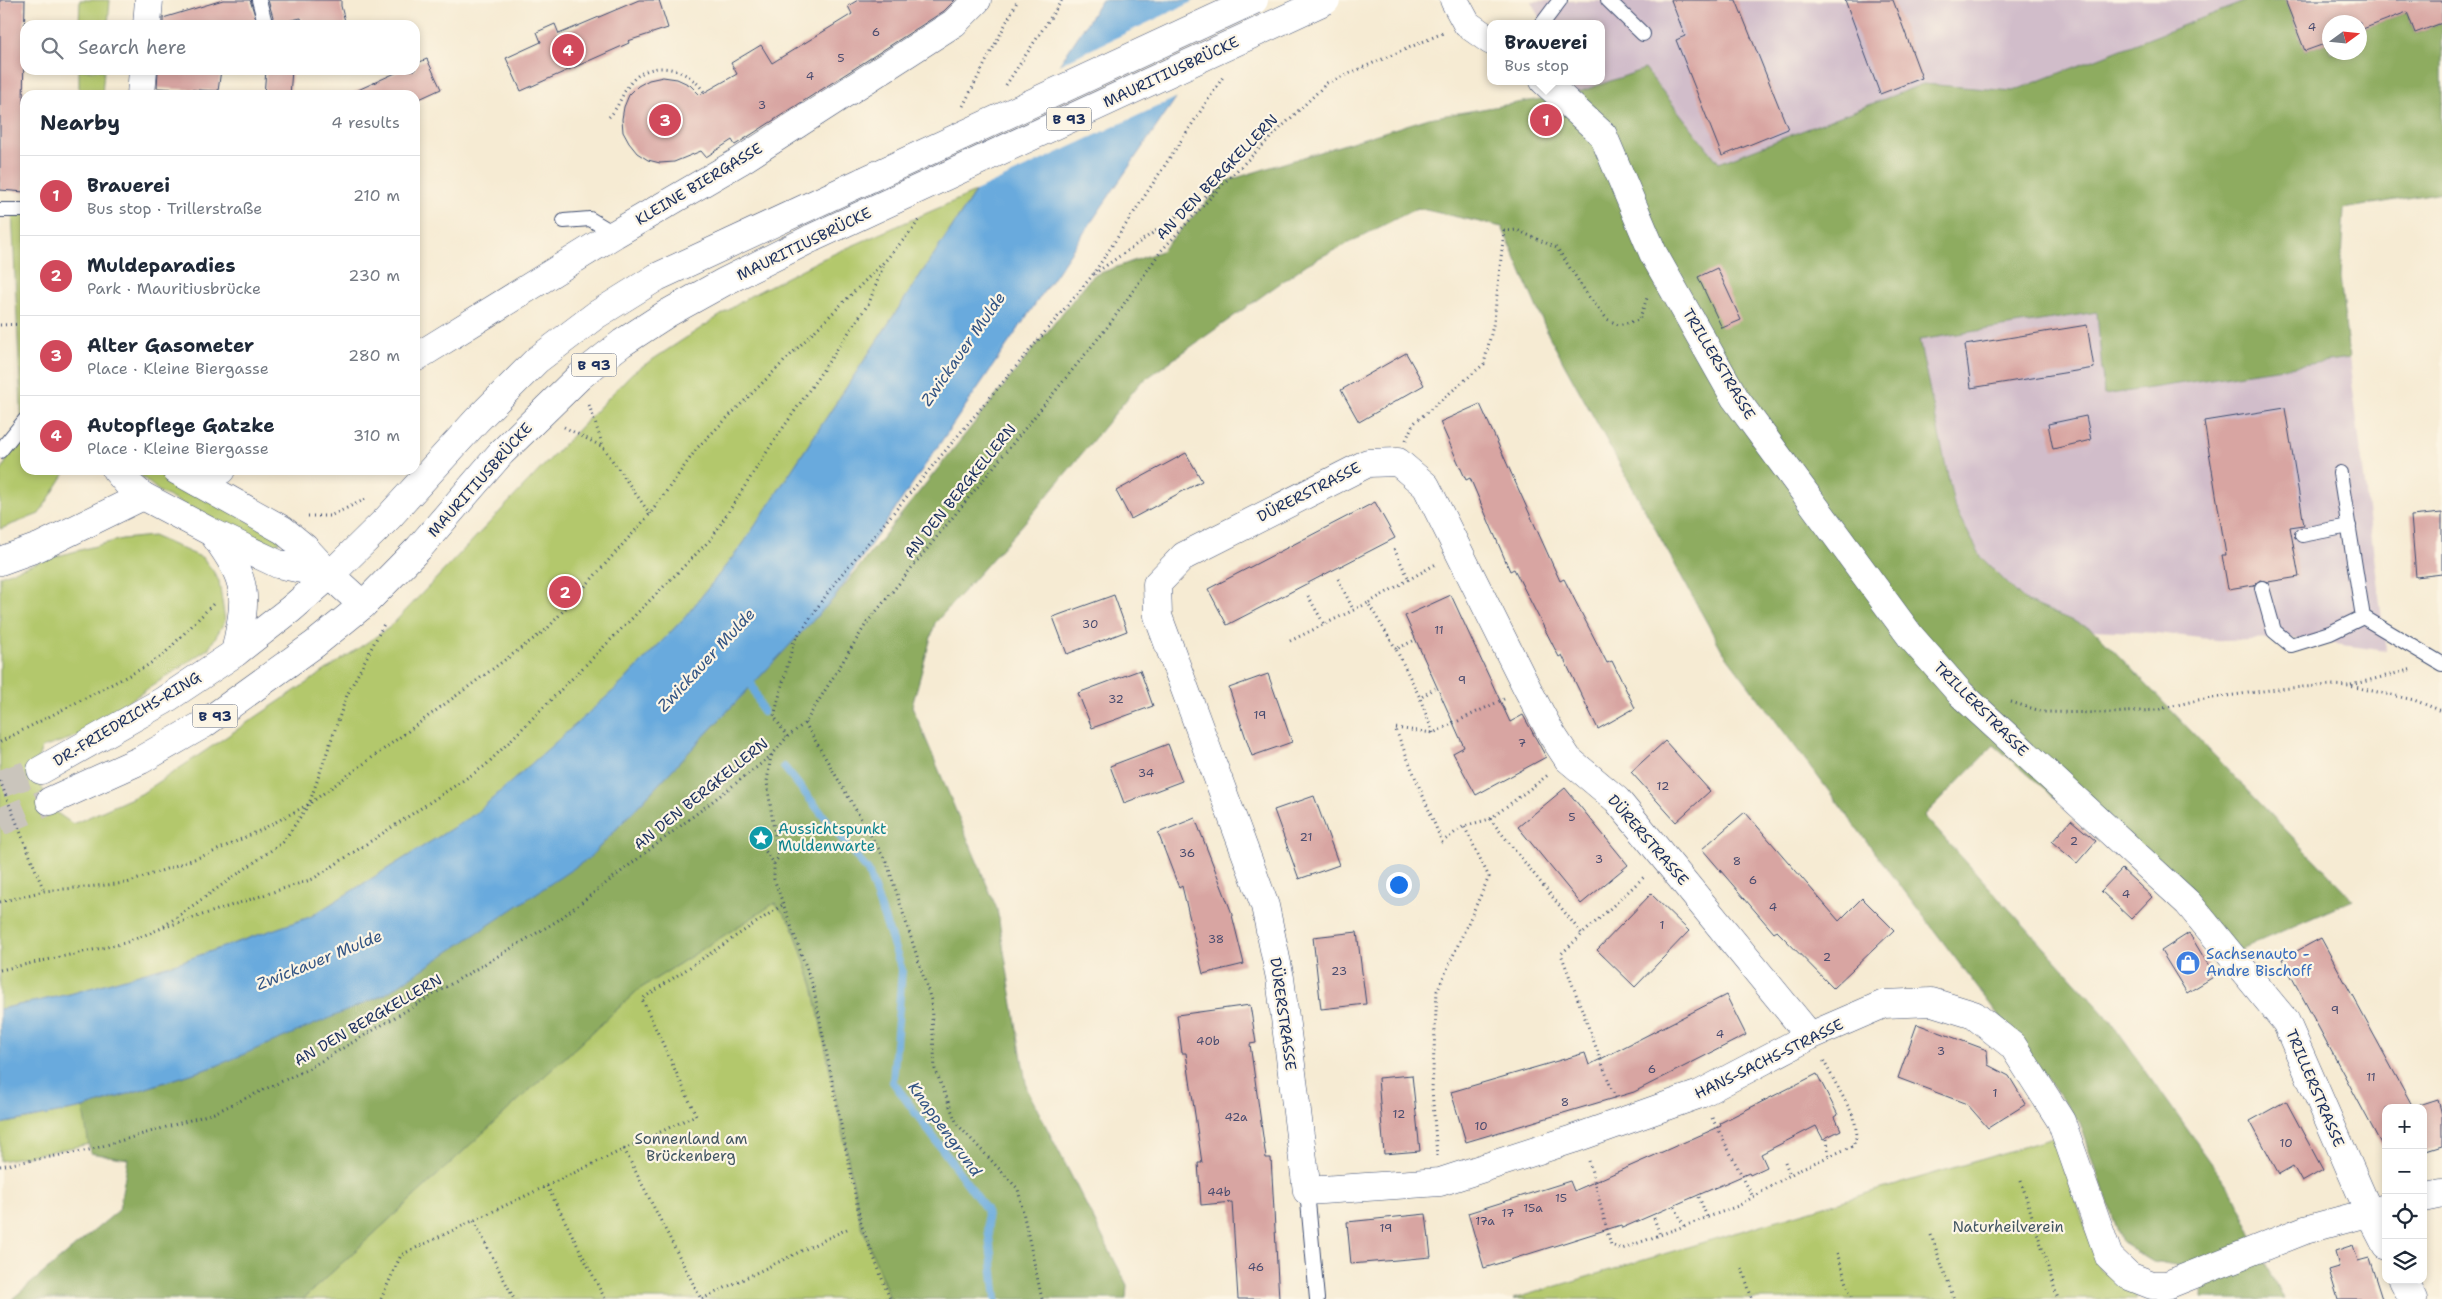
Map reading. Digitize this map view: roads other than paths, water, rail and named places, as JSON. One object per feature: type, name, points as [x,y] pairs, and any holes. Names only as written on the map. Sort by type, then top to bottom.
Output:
[{"type":"street","points":[[147,20],[149,0]]},
{"type":"street","name":"KLEINE BIERGASSE","points":[[420,355],[615,234],[740,160],[954,23],[977,0]]},
{"type":"street","name":"MAURITIUSBRÜCKE","points":[[330,575],[388,518],[477,420],[537,360],[596,315],[658,276],[1254,0]]},
{"type":"street","name":"MAURITIUSBRÜCKE","points":[[363,605],[419,548],[501,454],[539,414],[579,377],[622,343],[668,313],[724,282],[812,238],[1326,0]]},
{"type":"street","points":[[1454,0],[1467,24],[1487,38]]},
{"type":"street","points":[[141,90],[143,75]]},
{"type":"street","name":"TRILLERSTRASSE","points":[[1548,85],[1603,135],[1653,253],[1736,398],[1910,637],[1961,694],[2188,903],[2286,1022],[2377,1210],[2384,1239]]},
{"type":"street","name":"DÜRERSTRASSE","points":[[1307,1191],[1280,978],[1265,906],[1158,616],[1157,584],[1184,556],[1368,462],[1398,462],[1426,486],[1550,733],[1568,759],[1616,800],[1748,958],[1810,1036]]},
{"type":"street","points":[[120,475],[143,496],[211,532],[278,564],[330,575]]},
{"type":"street","points":[[199,475],[306,548],[330,575],[363,605]]},
{"type":"street","points":[[0,561],[39,547],[143,496]]},
{"type":"street","points":[[211,532],[233,560],[243,588],[242,620],[235,653]]},
{"type":"street","name":"DR.-FRIEDRICHS-RING","points":[[41,770],[163,701],[235,653],[330,575]]},
{"type":"street","name":"B 93","points":[[50,801],[141,760],[204,724],[315,644],[363,605]]},
{"type":"street","name":"HANS-SACHS-STRASSE","points":[[1307,1191],[1440,1182],[1582,1136],[1700,1094],[1810,1036],[1884,1004],[1932,1002],[1974,1015],[2013,1046],[2061,1122],[2109,1257],[2129,1276],[2168,1292],[2305,1230],[2377,1210]]},
{"type":"street","points":[[2427,1197],[2442,1194]]},
{"type":"street","points":[[2406,1284],[2413,1299]]},
{"type":"lane","points":[[258,0],[264,19]]},
{"type":"lane","points":[[1545,20],[1560,0]]},
{"type":"lane","points":[[1608,0],[1643,34]]},
{"type":"lane","points":[[0,210],[20,210]]},
{"type":"lane","points":[[564,220],[590,219],[615,234]]},
{"type":"lane","points":[[0,451],[20,426]]},
{"type":"lane","points":[[2340,474],[2363,618]]},
{"type":"lane","points":[[2302,535],[2349,526]]},
{"type":"lane","points":[[2262,588],[2274,631],[2291,645],[2330,634],[2363,618]]},
{"type":"lane","points":[[2363,618],[2441,663]]},
{"type":"lane","points":[[1307,1191],[1317,1299]]},
{"type":"water","name":"Zwickauer Mulde","points":[[1102,0],[1243,0],[835,597],[589,858],[384,995],[216,1066],[83,1108],[0,1124],[0,1009],[70,994],[177,963],[310,917],[475,814],[622,683],[686,616],[743,544]]},
{"type":"waterway","name":"Knappengrund","points":[[748,675],[763,712]]},
{"type":"waterway","name":"Knappengrund","points":[[784,767],[868,871],[902,970],[893,1082],[986,1209],[996,1299]]},
{"type":"tunnel","points":[[0,784],[41,770]]},
{"type":"tunnel","points":[[0,822],[50,801]]},
{"type":"place","name":"Autopflege Gatzke","points":[[568,50]]},
{"type":"place","name":"Alter Gasometer","points":[[665,120]]},
{"type":"place","name":"Brauerei","points":[[1546,120]]},
{"type":"place","name":"Muldeparadies","points":[[565,592]]},
{"type":"place","name":"Aussichtspunkt Muldenwarte","points":[[761,838]]},
{"type":"place","name":"Sachsenauto - Andre Bischoff","points":[[2188,963]]},
{"type":"park label","name":"Sonnenland am Brückenberg","points":[[691,1148]]},
{"type":"park label","name":"Naturheilverein","points":[[2008,1227]]}]
